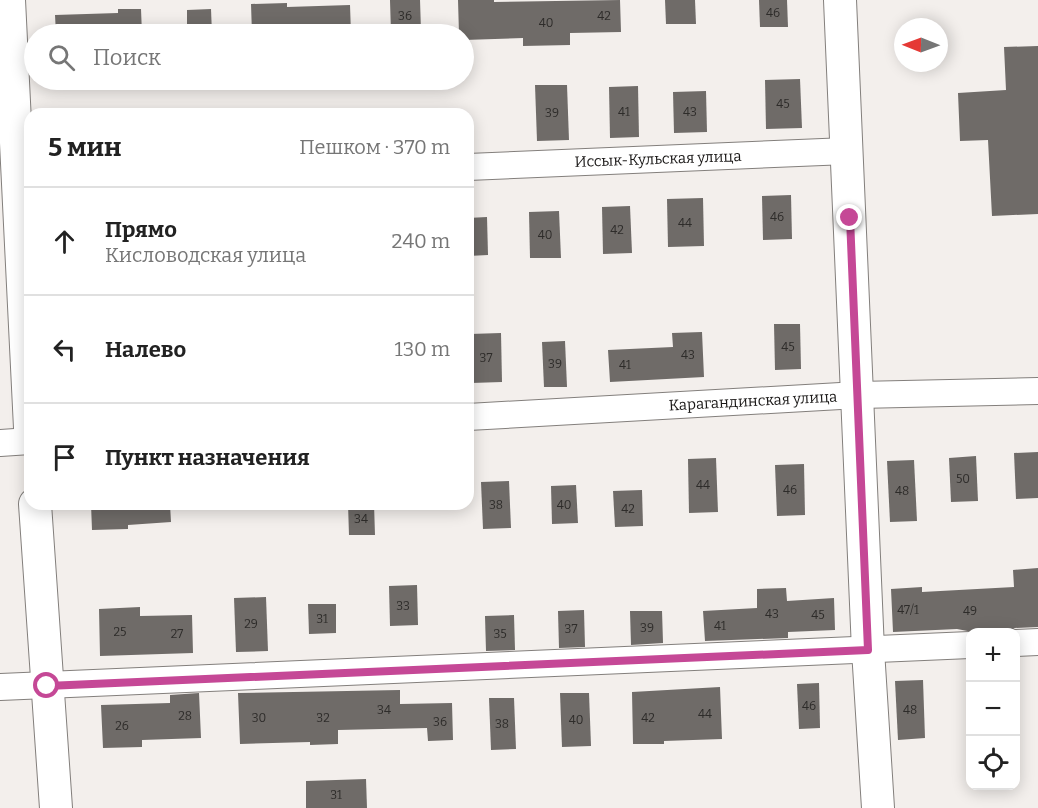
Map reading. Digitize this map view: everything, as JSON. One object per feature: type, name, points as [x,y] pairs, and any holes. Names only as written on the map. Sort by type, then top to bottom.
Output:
[{"type":"street","points":[[9,0],[24,324]]},
{"type":"street","points":[[840,0],[868,650],[878,808]]},
{"type":"street","name":"Иссык-Кульская улица","points":[[474,167],[847,151]]},
{"type":"street","name":"Карагандинская улица","points":[[474,417],[858,395],[1038,391]]},
{"type":"street","points":[[0,443],[24,441]]},
{"type":"street","points":[[35,510],[56,808]]},
{"type":"street","points":[[1020,644],[1038,642]]},
{"type":"street","points":[[0,687],[966,645]]},
{"type":"building","points":[[390,0],[420,0],[421,24],[391,24]]},
{"type":"building","points":[[458,0],[494,0],[494,2],[620,0],[621,32],[570,33],[570,45],[523,46],[523,38],[474,40],[474,24],[459,24]]},
{"type":"building","points":[[665,0],[695,0],[696,24],[666,24]]},
{"type":"building","points":[[759,0],[787,0],[788,27],[760,27]]},
{"type":"building","points":[[287,3],[287,7],[350,5],[351,24],[252,24],[251,4]]},
{"type":"building","points":[[118,9],[141,9],[142,24],[55,24],[55,15],[118,13]]},
{"type":"building","points":[[211,9],[212,24],[187,24],[187,10]]},
{"type":"building","points":[[1038,46],[1038,214],[992,216],[988,140],[960,141],[958,93],[1006,90],[1004,47]]},
{"type":"building","points":[[800,79],[802,128],[766,129],[765,80]]},
{"type":"building","points":[[535,85],[567,85],[569,140],[537,141]]},
{"type":"building","points":[[638,86],[639,137],[610,138],[609,87]]},
{"type":"building","points":[[706,91],[707,132],[674,133],[673,92]]},
{"type":"building","points":[[791,195],[792,239],[763,240],[762,196]]},
{"type":"building","points":[[703,198],[704,246],[668,247],[667,199]]},
{"type":"building","points":[[630,206],[632,253],[603,254],[602,207]]},
{"type":"building","points":[[559,211],[561,258],[530,258],[529,212]]},
{"type":"building","points":[[487,217],[488,255],[474,256],[474,218]]},
{"type":"building","points":[[774,324],[800,324],[801,369],[775,370]]},
{"type":"building","points":[[702,332],[704,377],[610,382],[608,350],[673,347],[672,333]]},
{"type":"building","points":[[501,333],[502,382],[474,383],[474,334]]},
{"type":"building","points":[[565,341],[567,387],[544,387],[542,342]]},
{"type":"building","points":[[1038,452],[1038,498],[1016,499],[1014,453]]},
{"type":"building","points":[[976,456],[978,501],[951,502],[949,458]]},
{"type":"building","points":[[716,458],[718,512],[689,513],[688,459]]},
{"type":"building","points":[[914,460],[917,521],[890,522],[887,461]]},
{"type":"building","points":[[804,464],[805,515],[777,516],[775,465]]},
{"type":"building","points":[[509,481],[511,528],[483,529],[481,482]]},
{"type":"building","points":[[576,485],[578,523],[552,524],[551,486]]},
{"type":"building","points":[[642,490],[643,526],[615,527],[613,491]]},
{"type":"building","points":[[91,510],[170,510],[171,522],[128,525],[128,529],[92,530]]},
{"type":"building","points":[[348,510],[374,510],[375,535],[349,535]]},
{"type":"building","points":[[1038,568],[1038,627],[893,632],[891,589],[922,587],[922,592],[1014,587],[1013,570]]},
{"type":"building","points":[[417,585],[418,625],[390,626],[389,586]]},
{"type":"building","points":[[786,588],[787,601],[834,598],[835,630],[788,632],[788,638],[705,641],[703,611],[757,608],[757,589]]},
{"type":"building","points":[[266,597],[268,651],[236,652],[234,598]]},
{"type":"building","points":[[308,604],[336,604],[336,633],[309,634]]},
{"type":"building","points":[[140,607],[140,616],[192,615],[193,653],[100,656],[99,609]]},
{"type":"building","points":[[584,610],[585,647],[559,648],[558,611]]},
{"type":"building","points":[[630,611],[662,611],[663,643],[631,645]]},
{"type":"building","points":[[514,615],[515,650],[486,651],[485,616]]},
{"type":"building","points":[[923,680],[925,738],[898,740],[895,681]]},
{"type":"building","points":[[819,683],[820,728],[799,729],[797,684]]},
{"type":"building","points":[[720,687],[722,739],[633,744],[632,692]]},
{"type":"building","points":[[400,690],[400,704],[452,703],[453,740],[428,741],[427,728],[338,730],[338,744],[310,745],[310,742],[240,744],[238,693]]},
{"type":"building","points":[[199,693],[201,738],[142,740],[142,747],[103,748],[101,705],[170,703],[170,695]]},
{"type":"building","points":[[560,693],[589,693],[591,746],[562,747]]},
{"type":"building","points":[[489,698],[514,698],[516,749],[491,750]]},
{"type":"building","points":[[366,779],[367,808],[306,808],[306,781]]},
{"type":"route","points":[[47,686],[868,650],[850,218]]}]
